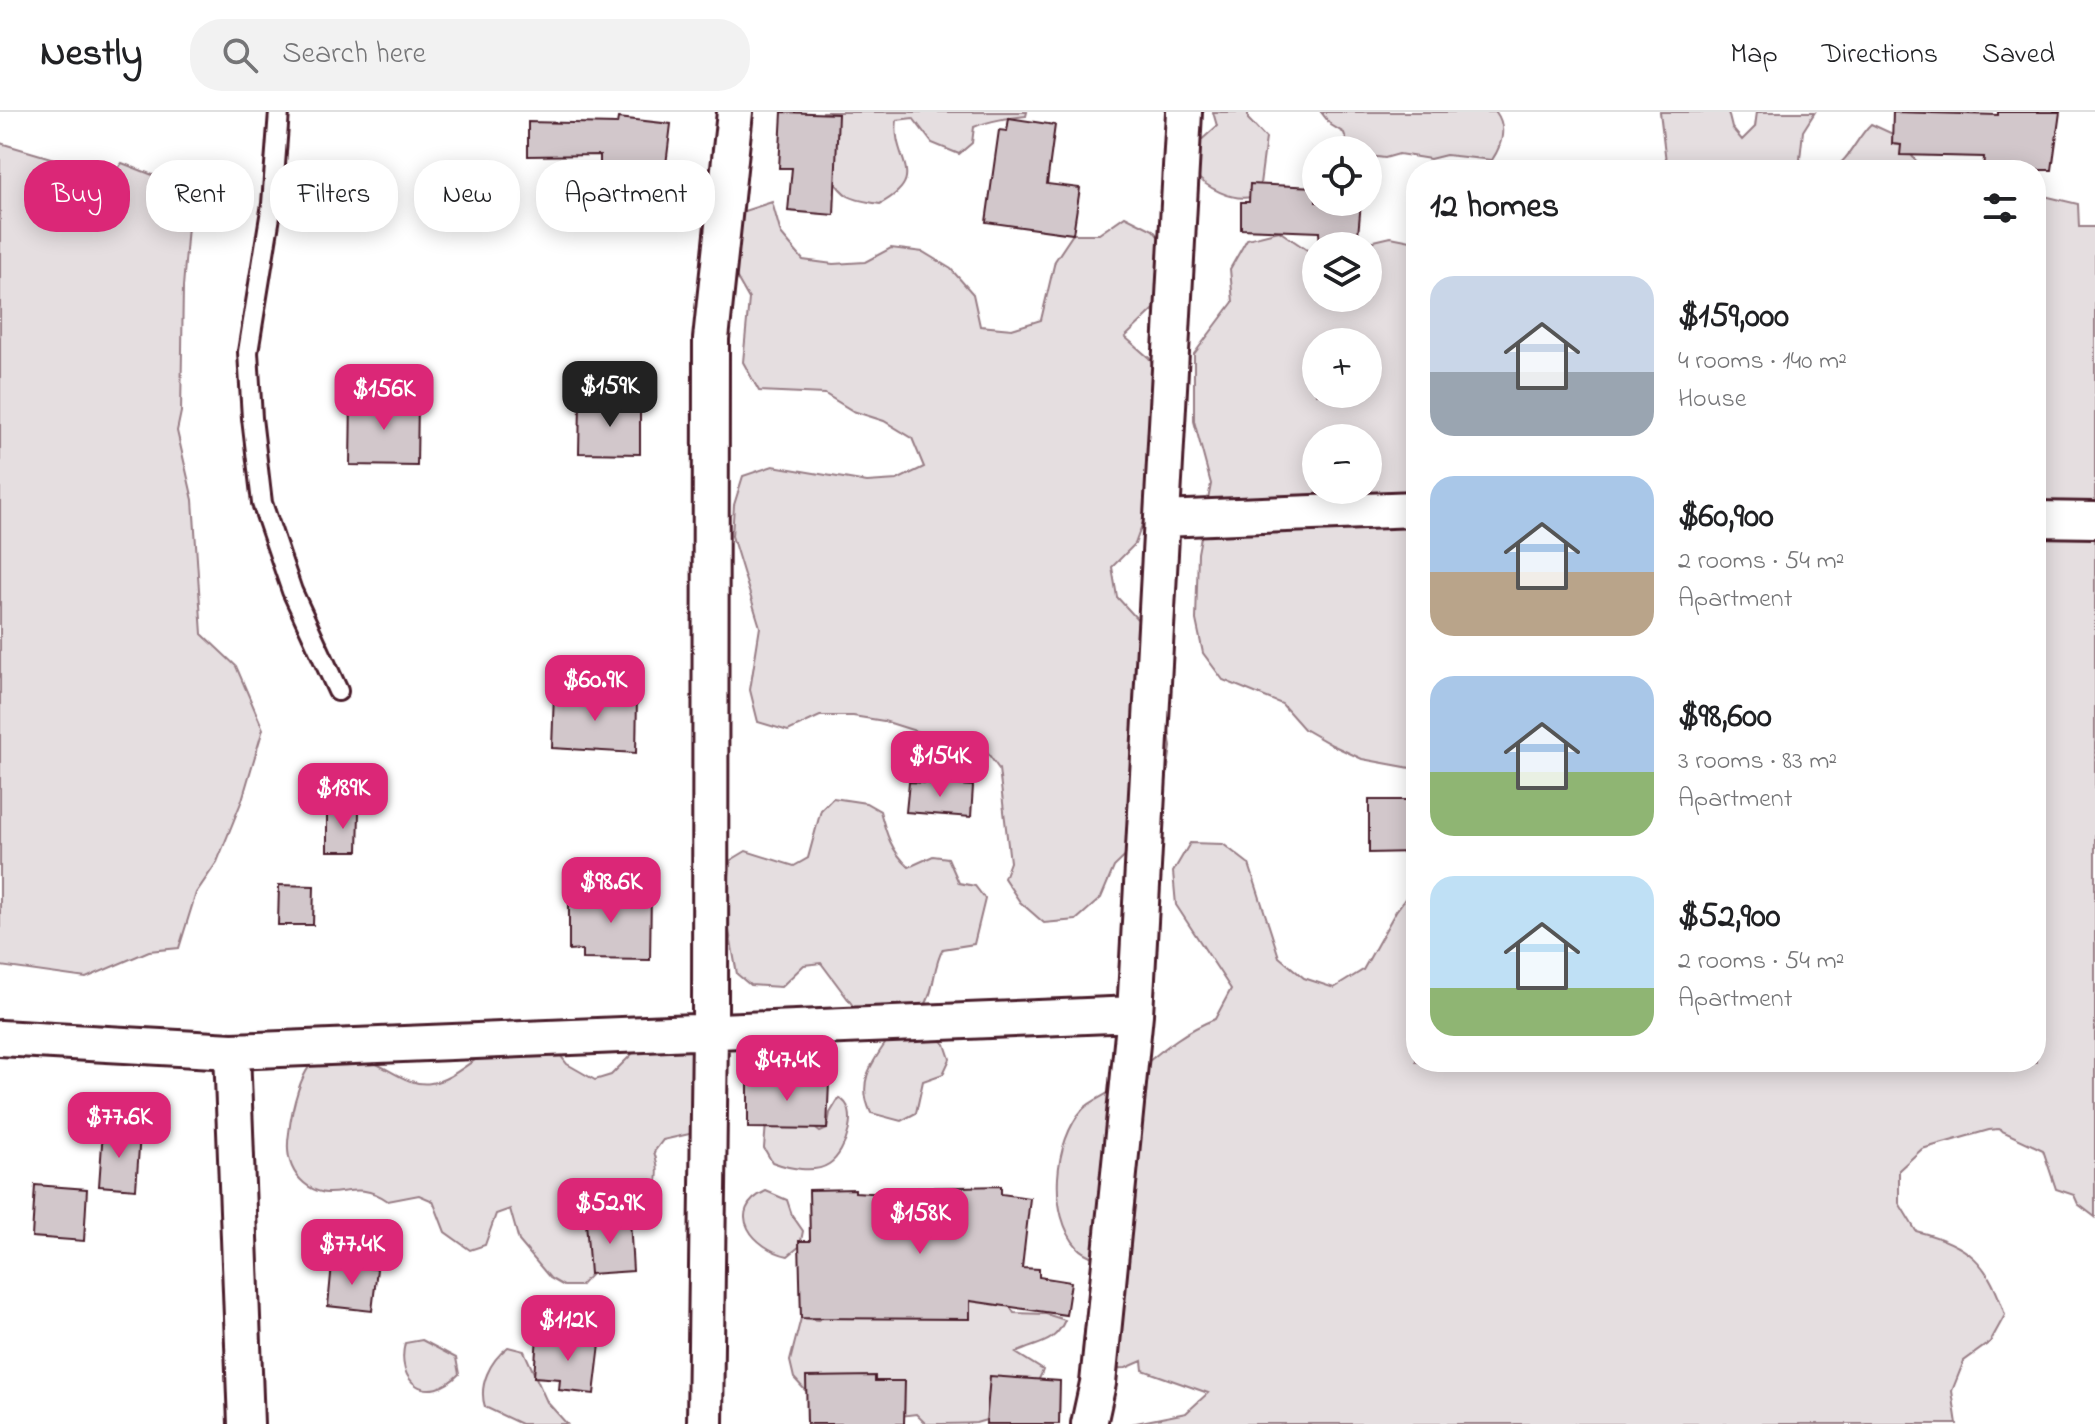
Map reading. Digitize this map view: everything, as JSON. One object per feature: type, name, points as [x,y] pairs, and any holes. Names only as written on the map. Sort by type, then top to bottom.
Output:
[{"type":"street","points":[[705,1424],[710,1032],[711,339],[735,112]]},
{"type":"street","points":[[1089,1424],[1098,1383],[1135,1014],[1184,112]]},
{"type":"street","points":[[1162,519],[1406,509]]},
{"type":"street","points":[[2046,519],[2095,520]]},
{"type":"street","points":[[0,1038],[232,1051],[1135,1014]]},
{"type":"street","points":[[232,1051],[246,1424]]},
{"type":"lane","points":[[279,112],[272,204],[248,352],[252,418],[262,503],[292,591],[338,691]]},
{"type":"shaded area","points":[[823,112],[1027,112],[1026,116],[974,127],[972,143],[959,154],[932,143],[913,118],[897,120],[906,176],[895,194],[880,204],[848,196],[833,180],[822,145]]},
{"type":"shaded area","points":[[1213,112],[1248,112],[1248,119],[1266,138],[1260,184],[1251,197],[1220,192],[1194,173],[1198,143],[1217,126]]},
{"type":"shaded area","points":[[1321,112],[1496,112],[1502,136],[1492,160],[1446,155],[1430,159],[1399,154],[1385,158],[1382,158],[1382,136],[1345,136]]},
{"type":"shaded area","points":[[1660,112],[1728,112],[1732,128],[1742,140],[1755,127],[1757,112],[1815,112],[1803,131],[1801,160],[1666,160]]},
{"type":"shaded area","points":[[1871,124],[1895,135],[1915,160],[1844,160]]},
{"type":"shaded area","points":[[0,143],[58,160],[24,160],[24,232],[130,232],[130,166],[146,172],[146,232],[188,232],[183,287],[181,412],[177,431],[193,500],[202,634],[236,666],[263,729],[242,800],[217,862],[196,893],[179,948],[149,951],[86,978],[0,966]]},
{"type":"shaded area","points":[[2046,196],[2078,204],[2079,227],[2095,227],[2095,1217],[2078,1204],[2074,1195],[2056,1189],[2043,1150],[1998,1129],[1922,1149],[1899,1170],[1899,1203],[1916,1231],[1935,1236],[1974,1258],[1992,1281],[2005,1315],[1990,1342],[1964,1361],[1952,1391],[1957,1424],[1131,1424],[1186,1413],[1208,1393],[1143,1370],[1142,1361],[1126,1368],[1093,1369],[1082,1357],[1085,1323],[1094,1308],[1105,1262],[1081,1250],[1068,1234],[1058,1198],[1058,1178],[1066,1139],[1083,1109],[1174,1042],[1215,1019],[1231,989],[1176,905],[1173,872],[1190,843],[1223,844],[1249,864],[1279,957],[1304,978],[1334,988],[1363,970],[1406,898],[1406,1072],[2046,1072]]},
{"type":"shaded area","points":[[772,202],[781,234],[803,260],[833,264],[865,262],[891,248],[923,252],[951,269],[973,294],[980,326],[1012,329],[1041,320],[1055,261],[1073,234],[1099,234],[1125,216],[1153,230],[1174,255],[1174,290],[1125,337],[1149,358],[1166,387],[1157,484],[1135,544],[1112,567],[1117,597],[1139,621],[1167,715],[1171,747],[1166,781],[1156,813],[1139,843],[1114,867],[1101,898],[1076,920],[1044,923],[1020,902],[1004,878],[1010,862],[999,769],[979,741],[947,741],[884,721],[853,716],[820,716],[788,731],[758,722],[750,690],[760,627],[732,536],[734,505],[743,476],[773,466],[867,482],[897,480],[924,467],[912,438],[884,421],[853,411],[825,394],[759,391],[743,362],[749,299],[733,271],[741,212]]},
{"type":"shaded area","points":[[1279,231],[1302,247],[1302,312],[1382,312],[1382,239],[1391,237],[1406,240],[1406,767],[1362,759],[1332,745],[1304,729],[1282,704],[1223,680],[1203,653],[1196,620],[1198,553],[1211,484],[1194,421],[1194,354],[1233,302],[1230,269],[1247,239]]},
{"type":"shaded area","points":[[833,798],[866,803],[880,811],[893,848],[909,867],[933,856],[948,858],[959,883],[975,886],[985,899],[974,944],[943,949],[924,1007],[862,1018],[821,963],[804,965],[781,987],[750,985],[737,974],[725,909],[731,860],[746,851],[794,866],[808,858],[821,810]]},
{"type":"shaded area","points":[[931,1034],[945,1044],[950,1059],[943,1074],[923,1081],[916,1113],[901,1121],[871,1113],[865,1093],[867,1075],[887,1041]]},
{"type":"shaded area","points":[[697,1046],[694,1133],[663,1140],[654,1152],[658,1168],[657,1183],[639,1208],[609,1206],[601,1220],[608,1242],[607,1250],[600,1264],[580,1286],[564,1286],[550,1278],[519,1241],[510,1209],[496,1214],[485,1245],[470,1250],[445,1232],[433,1201],[419,1195],[388,1201],[364,1191],[324,1193],[314,1190],[299,1178],[288,1153],[298,1090],[308,1069],[321,1058],[367,1060],[407,1080],[431,1083],[492,1052],[557,1051],[567,1064],[595,1080],[611,1075],[635,1051]]},
{"type":"shaded area","points":[[839,1098],[846,1103],[849,1111],[849,1131],[841,1150],[829,1164],[809,1169],[772,1162],[764,1148],[766,1123],[801,1118],[820,1132],[827,1129],[830,1113]]},
{"type":"shaded area","points":[[766,1191],[787,1200],[792,1215],[803,1231],[800,1246],[788,1256],[764,1246],[748,1228],[745,1219],[747,1209],[753,1199]]},
{"type":"shaded area","points":[[958,1296],[1005,1299],[1014,1313],[1046,1314],[1065,1320],[1050,1339],[1016,1353],[1043,1370],[1025,1395],[996,1416],[976,1423],[926,1424],[916,1414],[900,1416],[805,1390],[794,1378],[790,1361],[801,1318],[818,1320],[832,1312]]},
{"type":"shaded area","points":[[422,1340],[456,1358],[459,1374],[436,1388],[417,1386],[405,1369],[403,1357],[405,1343]]},
{"type":"shaded area","points":[[508,1347],[524,1351],[547,1402],[567,1424],[521,1424],[485,1407],[483,1390],[487,1374]]},
{"type":"building","points":[[782,112],[838,114],[834,215],[788,211],[792,168],[779,168]]},
{"type":"building","points":[[1893,112],[1998,115],[1998,112],[2060,112],[2052,170],[2046,170],[2046,160],[1900,155],[1901,145],[1892,144]]},
{"type":"building","points":[[618,118],[671,124],[667,160],[600,160],[600,155],[528,156],[528,122],[617,124]]},
{"type":"building","points":[[1009,118],[1055,125],[1047,184],[1080,188],[1073,234],[986,222],[999,130],[1007,131]]},
{"type":"building","points":[[1250,184],[1302,186],[1302,216],[1360,216],[1358,232],[1241,229],[1241,202],[1249,202]]},
{"type":"building","points":[[351,399],[418,400],[417,466],[350,465]]},
{"type":"building","points":[[580,403],[640,404],[640,454],[579,453]]},
{"type":"building","points":[[554,693],[637,697],[636,753],[552,748]]},
{"type":"building","points":[[909,782],[973,786],[971,817],[906,812]]},
{"type":"building","points":[[1369,800],[1406,800],[1406,852],[1369,853]]},
{"type":"building","points":[[327,812],[359,812],[358,851],[327,851]]},
{"type":"building","points":[[279,885],[314,886],[313,925],[278,925]]},
{"type":"building","points":[[569,892],[651,893],[650,960],[582,959],[582,950],[569,951]]},
{"type":"building","points":[[748,1076],[800,1076],[800,1081],[829,1082],[827,1129],[748,1128]]},
{"type":"building","points":[[103,1130],[140,1134],[136,1189],[99,1186]]},
{"type":"building","points":[[35,1185],[87,1189],[84,1241],[32,1237]]},
{"type":"building","points":[[1001,1186],[1001,1194],[1030,1198],[1022,1268],[1039,1269],[1039,1277],[1071,1282],[1066,1315],[970,1301],[970,1319],[801,1318],[799,1241],[810,1241],[809,1190],[855,1189],[855,1192],[917,1196],[917,1188]]},
{"type":"building","points":[[630,1219],[633,1271],[590,1274],[586,1222]]},
{"type":"building","points":[[332,1264],[377,1269],[372,1311],[328,1306]]},
{"type":"building","points":[[537,1336],[600,1344],[594,1394],[559,1390],[560,1379],[534,1377]]},
{"type":"building","points":[[875,1376],[875,1381],[905,1381],[904,1424],[807,1424],[806,1377]]},
{"type":"building","points":[[990,1376],[1060,1381],[1059,1424],[986,1424]]}]
